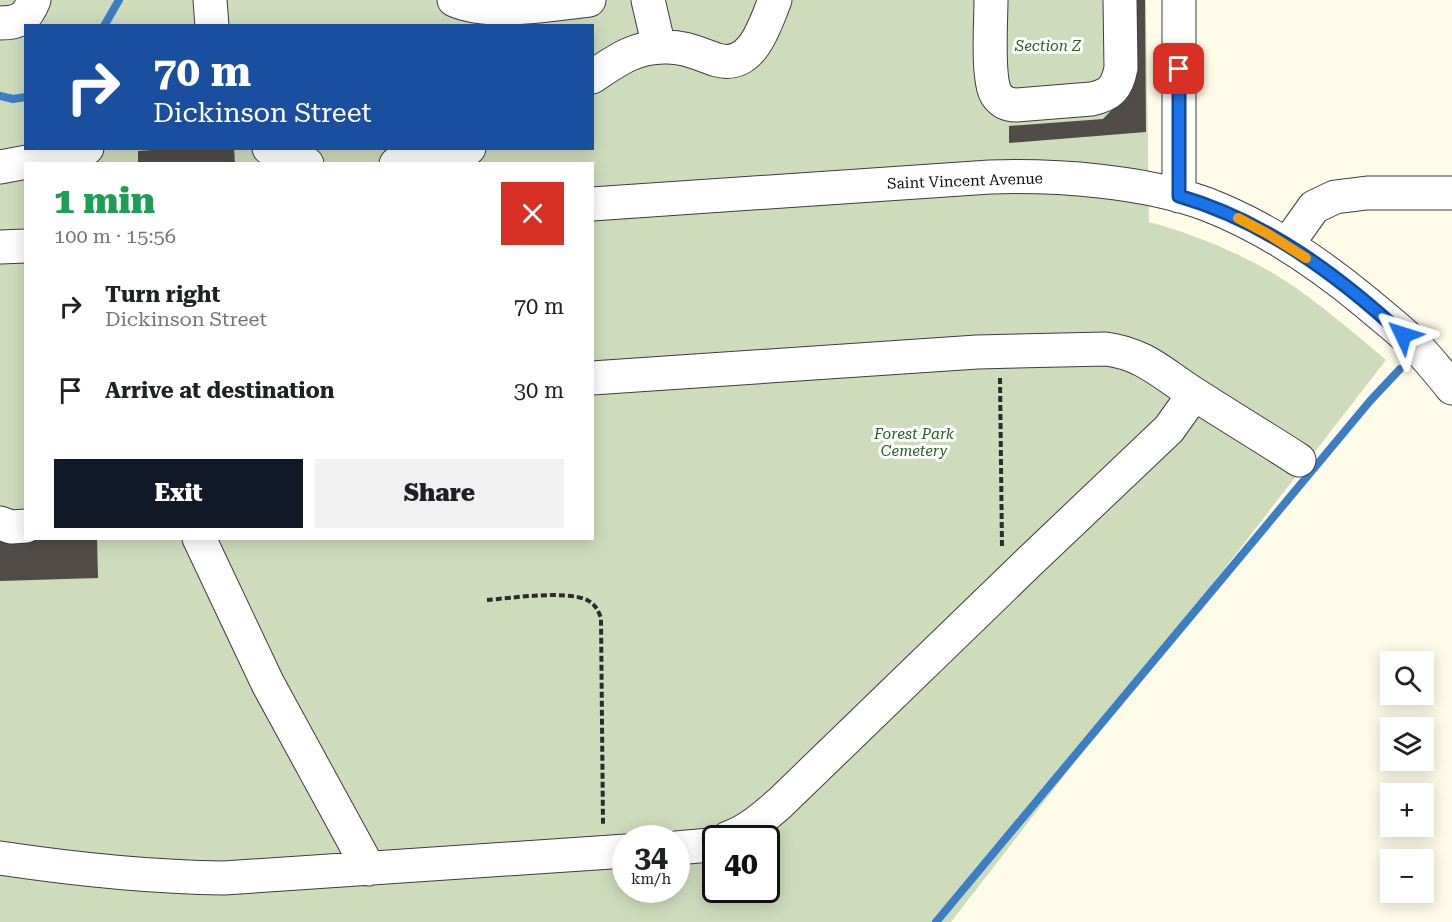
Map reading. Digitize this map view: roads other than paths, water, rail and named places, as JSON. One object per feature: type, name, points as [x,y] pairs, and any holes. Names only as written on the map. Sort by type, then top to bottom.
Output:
[{"type":"street","points":[[210,0],[212,24]]},
{"type":"street","points":[[454,0],[498,9],[589,0]]},
{"type":"street","points":[[648,0],[659,47]]},
{"type":"street","points":[[594,76],[628,54],[652,47],[676,47],[725,62],[740,58],[753,47],[758,39],[775,0]]},
{"type":"street","points":[[991,0],[993,87],[999,99],[1009,105],[1091,99],[1112,91],[1119,77],[1120,68],[1120,0]]},
{"type":"street","points":[[1179,0],[1179,196]]},
{"type":"street","points":[[273,150],[301,162]]},
{"type":"street","points":[[407,162],[461,150]]},
{"type":"street","points":[[29,162],[88,152]]},
{"type":"street","points":[[0,167],[24,163]]},
{"type":"street","name":"Saint Vincent Avenue","points":[[594,204],[1014,177],[1095,182],[1179,196],[1227,213],[1287,245],[1313,262],[1413,343],[1452,388]]},
{"type":"street","points":[[1287,245],[1314,207],[1335,197],[1367,193],[1452,193]]},
{"type":"street","points":[[0,247],[24,246]]},
{"type":"street","points":[[594,378],[1000,352],[1092,348],[1117,350],[1140,357],[1299,460]]},
{"type":"street","points":[[752,825],[780,803],[1002,587],[1169,429],[1194,394]]},
{"type":"street","points":[[0,523],[24,526]]},
{"type":"street","points":[[200,540],[268,684],[369,869]]},
{"type":"street","points":[[0,858],[65,868],[198,878],[612,852]]},
{"type":"waterway","points":[[105,24],[119,0]]},
{"type":"waterway","points":[[0,96],[13,99],[24,97]]},
{"type":"waterway","points":[[936,922],[1370,401],[1400,369]]},
{"type":"park label","name":"Section Z","points":[[1048,46]]},
{"type":"park label","name":"Forest Park Cemetery","points":[[914,442]]}]
